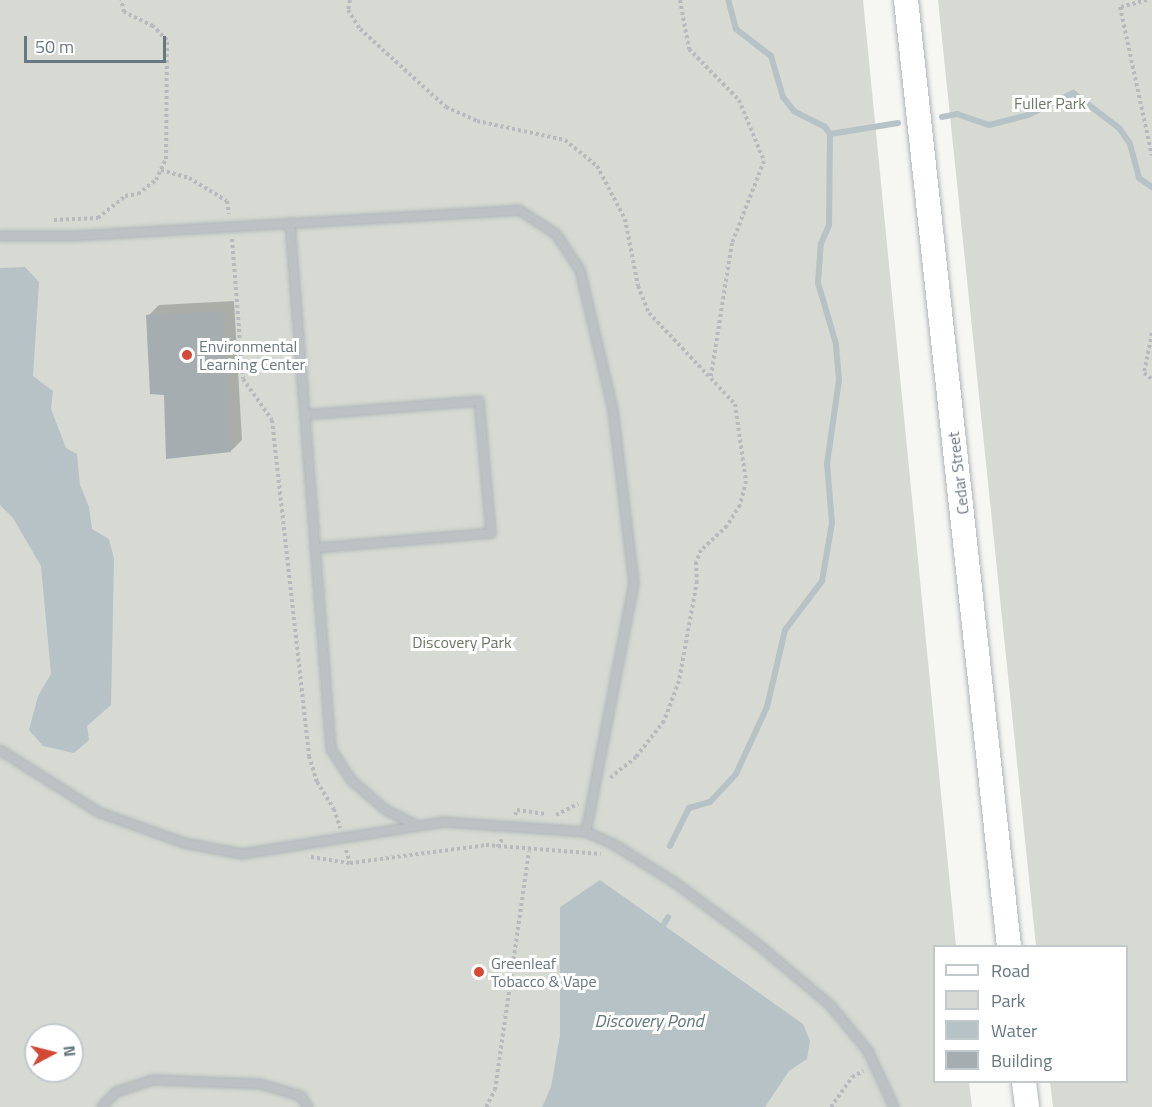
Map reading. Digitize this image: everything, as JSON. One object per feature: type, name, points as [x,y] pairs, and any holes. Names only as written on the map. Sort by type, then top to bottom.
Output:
[{"type":"main road","name":"Cedar Street","points":[[906,0],[1009,945]]},
{"type":"main road","points":[[1024,1083],[1027,1107]]},
{"type":"lane","points":[[0,236],[74,236],[519,210],[556,234],[580,270],[613,410],[634,584],[591,794],[586,832]]},
{"type":"lane","points":[[290,223],[331,749],[351,780],[386,810],[417,826]]},
{"type":"lane","points":[[304,415],[479,401],[491,533],[315,548]]},
{"type":"lane","points":[[0,750],[98,812],[184,843],[242,854],[443,822],[586,832],[613,844],[674,882],[755,942],[830,1005],[868,1052],[894,1107]]},
{"type":"lane","points":[[102,1107],[116,1092],[154,1080],[260,1084],[301,1096],[308,1107]]},
{"type":"path","points":[[46,221],[98,218],[125,196],[147,187],[161,170],[166,159],[167,40],[153,26],[124,12],[121,0]]},
{"type":"path","points":[[350,0],[348,10],[360,29],[446,107],[477,121],[505,124],[565,140],[597,166],[625,219],[638,286],[650,313],[671,339],[735,404],[746,481],[740,505],[727,526],[701,550],[696,562],[697,581],[679,681],[664,721],[636,757],[591,794],[559,816],[517,810],[497,847]]},
{"type":"path","points":[[680,0],[689,49],[739,100],[764,161],[732,243],[710,377]]},
{"type":"path","points":[[1147,0],[1120,7],[1152,156]]},
{"type":"path","points":[[161,170],[189,178],[227,201],[243,379],[272,420],[309,756],[317,782],[334,809],[350,863]]},
{"type":"path","points":[[1152,333],[1144,373],[1152,379]]},
{"type":"path","points":[[307,857],[350,863],[486,845],[529,851],[605,854]]},
{"type":"path","points":[[486,1107],[495,1090],[529,851]]},
{"type":"path","points":[[862,1060],[872,1080]]},
{"type":"path","points":[[831,1107],[852,1077],[867,1070]]},
{"type":"green space","name":"Discovery Park","points":[[0,0],[863,0],[956,945],[933,945],[933,1083],[969,1083],[972,1107],[0,1107]]},
{"type":"green space","name":"Fuller Park","points":[[938,0],[1152,0],[1152,1107],[1053,1107],[1050,1083],[1128,1083],[1128,945],[1036,945]]},
{"type":"water","points":[[25,267],[39,282],[33,376],[53,391],[51,409],[66,448],[77,454],[80,485],[89,507],[92,529],[109,539],[114,559],[111,705],[87,726],[89,740],[74,753],[43,746],[29,730],[38,696],[51,674],[41,566],[13,518],[0,505],[0,268]]},
{"type":"water","name":"Discovery Pond","points":[[600,880],[803,1024],[810,1041],[807,1059],[789,1071],[765,1107],[542,1107],[551,1087],[560,1035],[560,907]]},
{"type":"building","name":"Environmental Learning Center","points":[[223,311],[231,452],[166,459],[164,395],[150,394],[146,315]]},
{"type":"waterway","points":[[670,846],[689,808],[710,802],[736,774],[767,707],[785,630],[822,581],[832,523],[827,464],[839,380],[836,344],[818,283],[821,244],[829,225],[830,134],[825,127],[795,112],[783,97],[771,56],[736,29],[728,0]]},
{"type":"waterway","points":[[942,117],[957,114],[989,125],[1028,115],[1073,93],[1119,128],[1130,144],[1139,178],[1152,187]]},
{"type":"waterway","points":[[830,134],[898,123]]},
{"type":"waterway","points":[[660,931],[668,917]]},
{"type":"place","name":"Environmental Learning Center","points":[[187,355]]},
{"type":"place","name":"Greenleaf Tobacco & Vape","points":[[479,972]]}]
